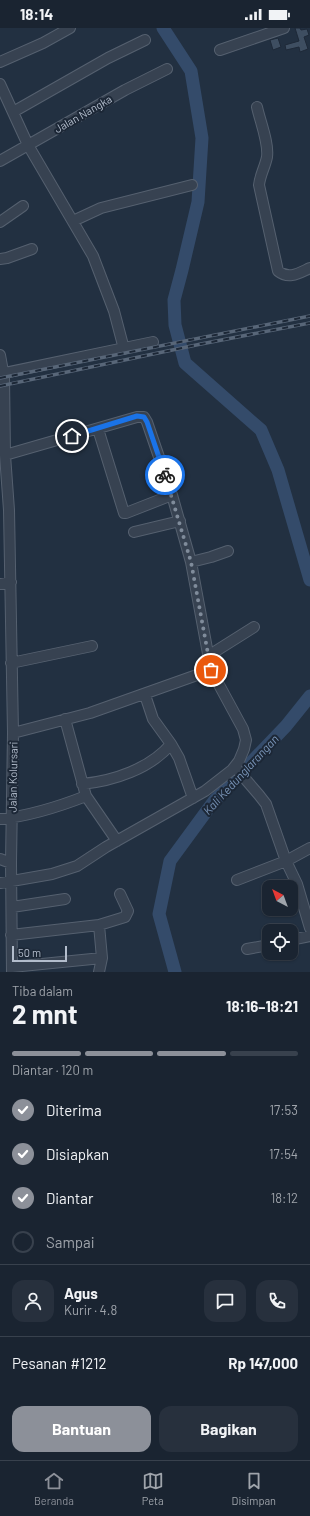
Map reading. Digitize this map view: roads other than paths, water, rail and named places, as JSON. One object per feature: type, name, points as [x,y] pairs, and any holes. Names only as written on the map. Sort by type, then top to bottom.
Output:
[{"type":"street","points":[[0,62],[44,43],[70,28]]},
{"type":"street","points":[[220,50],[284,28]]},
{"type":"street","points":[[13,112],[108,58],[145,40]]},
{"type":"street","name":"Jalan Nangka","points":[[0,161],[124,90],[167,69]]},
{"type":"street","points":[[0,84],[28,145],[93,256],[114,311],[124,349]]},
{"type":"street","points":[[257,107],[267,155],[260,176],[260,185],[278,271],[283,275],[293,276],[310,268]]},
{"type":"street","points":[[73,221],[101,208],[192,185]]},
{"type":"street","points":[[0,222],[23,206]]},
{"type":"street","points":[[0,259],[7,258],[32,248]]},
{"type":"street","points":[[2,374],[153,342]]},
{"type":"street","name":"Jalan Kolursari","points":[[0,355],[5,454],[5,511],[11,582],[13,733],[7,818],[11,863],[12,970]]},
{"type":"street","points":[[0,883],[52,874],[77,866],[117,841],[205,791],[236,768],[246,740],[243,729],[211,670],[191,562],[172,495],[144,417],[137,416],[5,454]]},
{"type":"street","points":[[98,428],[124,513],[172,495]]},
{"type":"street","points":[[134,532],[180,521]]},
{"type":"street","points":[[191,562],[228,551]]},
{"type":"street","points":[[0,584],[11,582]]},
{"type":"street","points":[[208,656],[254,627]]},
{"type":"street","points":[[11,663],[92,646]]},
{"type":"street","points":[[13,733],[90,713],[145,695],[211,670]]},
{"type":"street","points":[[145,695],[153,719],[179,758],[193,798]]},
{"type":"street","points":[[65,719],[86,796],[117,841]]},
{"type":"street","points":[[82,784],[124,774],[155,758],[171,744]]},
{"type":"street","points":[[236,768],[259,795],[268,810],[286,861],[297,884],[306,896],[310,928]]},
{"type":"street","points":[[7,818],[31,814],[67,804],[86,796]]},
{"type":"street","points":[[237,880],[286,861],[310,848]]},
{"type":"street","points":[[0,859],[11,863]]},
{"type":"street","points":[[11,935],[99,925],[119,920],[127,914],[128,908],[120,894]]},
{"type":"street","points":[[12,907],[65,899]]},
{"type":"street","points":[[99,925],[102,958],[99,972]]},
{"type":"street","points":[[298,939],[310,936]]},
{"type":"street","points":[[247,949],[262,946]]},
{"type":"street","points":[[12,970],[102,958]]},
{"type":"waterway","points":[[163,28],[191,71],[202,138],[198,202],[174,300],[175,325],[185,363],[261,430],[278,470],[310,580]]},
{"type":"waterway","name":"Kali Kedunglarangan","points":[[175,972],[159,914],[170,861],[214,801],[286,726],[310,696]]},
{"type":"railway","points":[[0,378],[310,316]]},
{"type":"railway","points":[[0,386],[310,323]]}]
